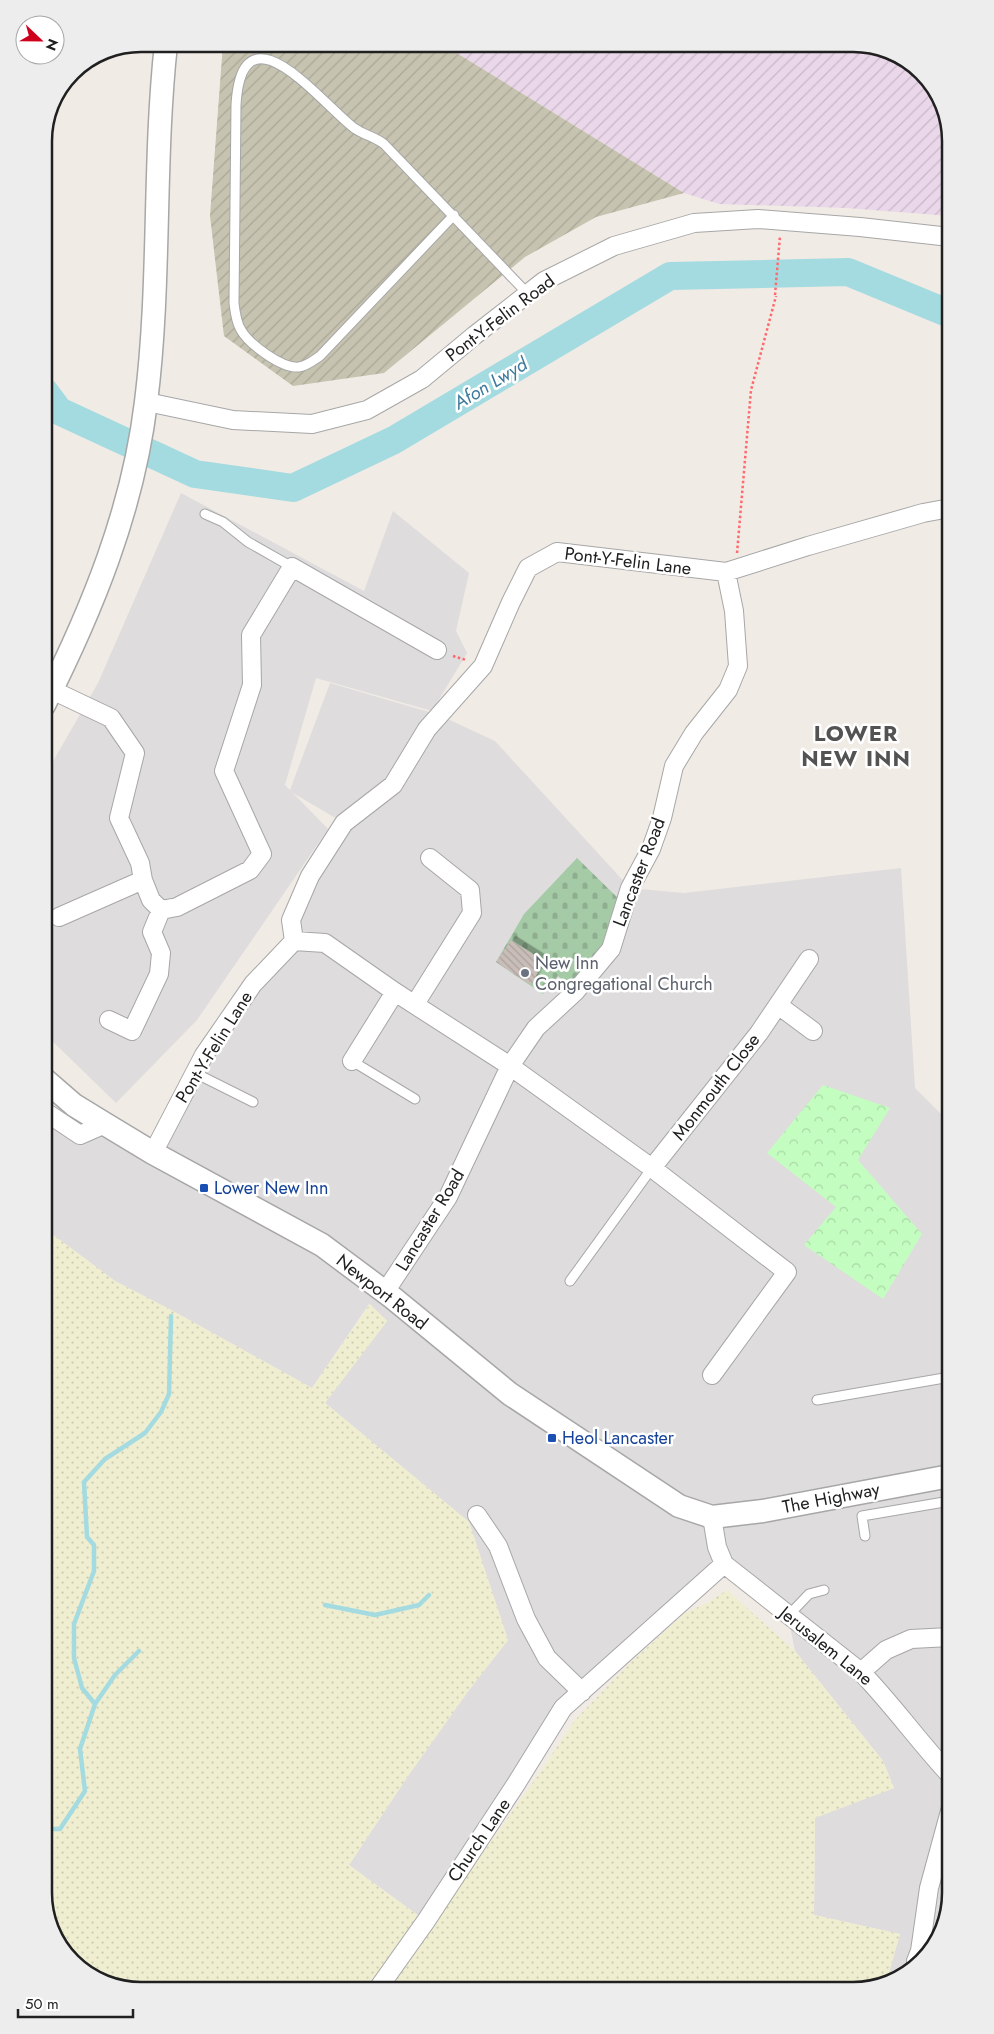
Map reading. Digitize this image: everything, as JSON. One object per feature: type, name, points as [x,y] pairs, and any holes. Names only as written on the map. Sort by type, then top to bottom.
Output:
[{"type":"street","points":[[53,688],[98,590],[117,535],[133,478],[142,432],[156,289],[161,88],[165,52]]},
{"type":"street","name":"Pont-Y-Felin Road","points":[[146,402],[233,420],[312,424],[367,410],[422,379],[544,281],[614,246],[694,223],[758,219],[942,236]]},
{"type":"street","name":"Pont-Y-Felin Lane","points":[[153,1153],[204,1055],[254,984],[294,941],[291,920],[310,876],[344,823],[393,785],[426,729],[483,666],[528,568],[557,552],[731,571],[913,516],[942,510]]},
{"type":"street","points":[[161,910],[177,907],[250,870],[262,854],[224,771],[252,686],[251,635],[292,567],[437,650]]},
{"type":"street","name":"Lancaster Road","points":[[385,1292],[448,1197],[510,1066],[536,1028],[575,992],[611,949],[630,888],[651,849],[662,818],[674,766],[694,733],[728,690],[738,666],[731,571]]},
{"type":"street","points":[[53,699],[111,718],[135,753],[119,818],[140,862],[143,880],[151,900],[161,910]]},
{"type":"street","points":[[415,1004],[472,913],[470,890],[430,858]]},
{"type":"street","points":[[59,917],[143,880]]},
{"type":"street","points":[[109,1020],[132,1031],[140,1015],[159,974],[161,953],[152,932],[161,910]]},
{"type":"street","points":[[294,941],[325,943],[395,992],[510,1066],[652,1168],[787,1272],[712,1375]]},
{"type":"street","name":"Monmouth Close","points":[[652,1168],[759,1033],[809,959]]},
{"type":"street","points":[[352,1062],[395,992]]},
{"type":"street","points":[[778,1004],[813,1031]]},
{"type":"street","name":"Newport Road","points":[[52,1086],[74,1105],[153,1153],[322,1245],[385,1292],[510,1394],[679,1506],[712,1517]]},
{"type":"street","points":[[52,1117],[80,1136],[105,1124]]},
{"type":"street","name":"The Highway","points":[[712,1517],[763,1511],[942,1477]]},
{"type":"street","points":[[476,1515],[498,1546],[526,1619],[547,1658],[582,1692]]},
{"type":"street","points":[[712,1517],[717,1547],[724,1564]]},
{"type":"street","name":"Church Lane","points":[[383,1981],[426,1921],[564,1708],[724,1564]]},
{"type":"street","name":"Jerusalem Lane","points":[[724,1564],[861,1672],[942,1766]]},
{"type":"street","points":[[861,1672],[886,1650],[911,1639],[942,1637]]},
{"type":"street","points":[[920,1950],[929,1888],[942,1840]]},
{"type":"lane","points":[[454,215],[320,356],[300,367],[275,360],[250,341],[241,331],[236,318],[234,303],[236,105],[237,85],[243,69],[253,60],[264,58],[295,73],[355,128],[384,144],[454,215],[528,294]]},
{"type":"lane","points":[[204,514],[223,522],[248,542],[292,567]]},
{"type":"lane","points":[[352,1062],[415,1099]]},
{"type":"lane","points":[[195,1072],[253,1102]]},
{"type":"lane","points":[[570,1281],[652,1168]]},
{"type":"lane","points":[[817,1400],[942,1378]]},
{"type":"lane","points":[[865,1536],[862,1516],[942,1503]]},
{"type":"lane","points":[[788,1616],[809,1594],[824,1590]]},
{"type":"path","points":[[731,571],[751,390],[775,295],[779,249]]},
{"type":"path","points":[[437,650],[483,666]]},
{"type":"shaded area","points":[[222,52],[456,52],[684,193],[596,217],[525,257],[384,373],[293,386],[224,336],[210,216]]},
{"type":"shaded area","points":[[456,52],[870,54],[897,64],[907,71],[923,87],[935,107],[942,141],[942,215],[846,208],[719,204],[684,193]]},
{"type":"shaded area","points":[[181,493],[364,591],[393,511],[469,573],[456,631],[467,653],[432,711],[316,678],[285,785],[290,790],[330,683],[439,715],[495,741],[630,888],[684,893],[901,868],[915,1088],[942,1115],[942,1893],[935,1927],[930,1937],[907,1963],[897,1970],[887,1975],[900,1934],[814,1915],[815,1817],[894,1788],[883,1761],[795,1651],[788,1616],[724,1564],[563,1708],[426,1921],[349,1865],[408,1776],[469,1690],[508,1640],[469,1522],[325,1403],[387,1321],[369,1304],[312,1388],[115,1281],[52,1234],[52,1117],[80,1135],[105,1124],[153,1153],[173,1111],[294,941],[291,920],[344,823],[293,793],[328,829],[197,1020],[116,1103],[52,1041],[53,762],[98,683]]},
{"type":"shaded area","points":[[52,1234],[115,1281],[312,1388],[370,1304],[387,1321],[325,1403],[469,1522],[508,1640],[469,1690],[408,1776],[349,1865],[420,1917],[375,1981],[124,1980],[92,1967],[67,1942],[59,1927],[52,1893]]},
{"type":"shaded area","points":[[727,1590],[795,1651],[883,1761],[894,1788],[815,1818],[814,1915],[900,1934],[888,1974],[870,1980],[858,1981],[392,1981],[575,1720],[628,1665],[685,1613],[707,1603]]},
{"type":"green space","points":[[577,858],[624,904],[611,949],[575,992],[558,976],[543,994],[496,962],[524,914]]},
{"type":"green space","points":[[823,1085],[890,1108],[858,1160],[922,1234],[883,1299],[804,1245],[836,1207],[767,1153]]},
{"type":"building","name":"New Inn Congregational Church","points":[[511,940],[544,961],[531,985],[496,962]]},
{"type":"waterway","name":"Afon Lwyd","points":[[53,403],[59,411],[195,474],[293,488],[394,440],[670,276],[848,272],[942,311]]},
{"type":"waterway","points":[[95,1704],[82,1688],[74,1658],[74,1624],[94,1571],[94,1545],[87,1537],[84,1482],[105,1459],[145,1433],[161,1412],[169,1394],[171,1316]]},
{"type":"waterway","points":[[325,1605],[375,1615],[419,1605],[429,1595]]},
{"type":"waterway","points":[[52,1829],[60,1829],[85,1791],[80,1749],[95,1704],[115,1675],[139,1651]]},
{"type":"place","name":"New Inn Congregational Church","points":[[525,973]]},
{"type":"place","name":"Lower New Inn","points":[[204,1188]]},
{"type":"place","name":"Heol Lancaster","points":[[552,1438]]},
{"type":"district","name":"LOWER NEW INN","points":[[856,746]]}]
